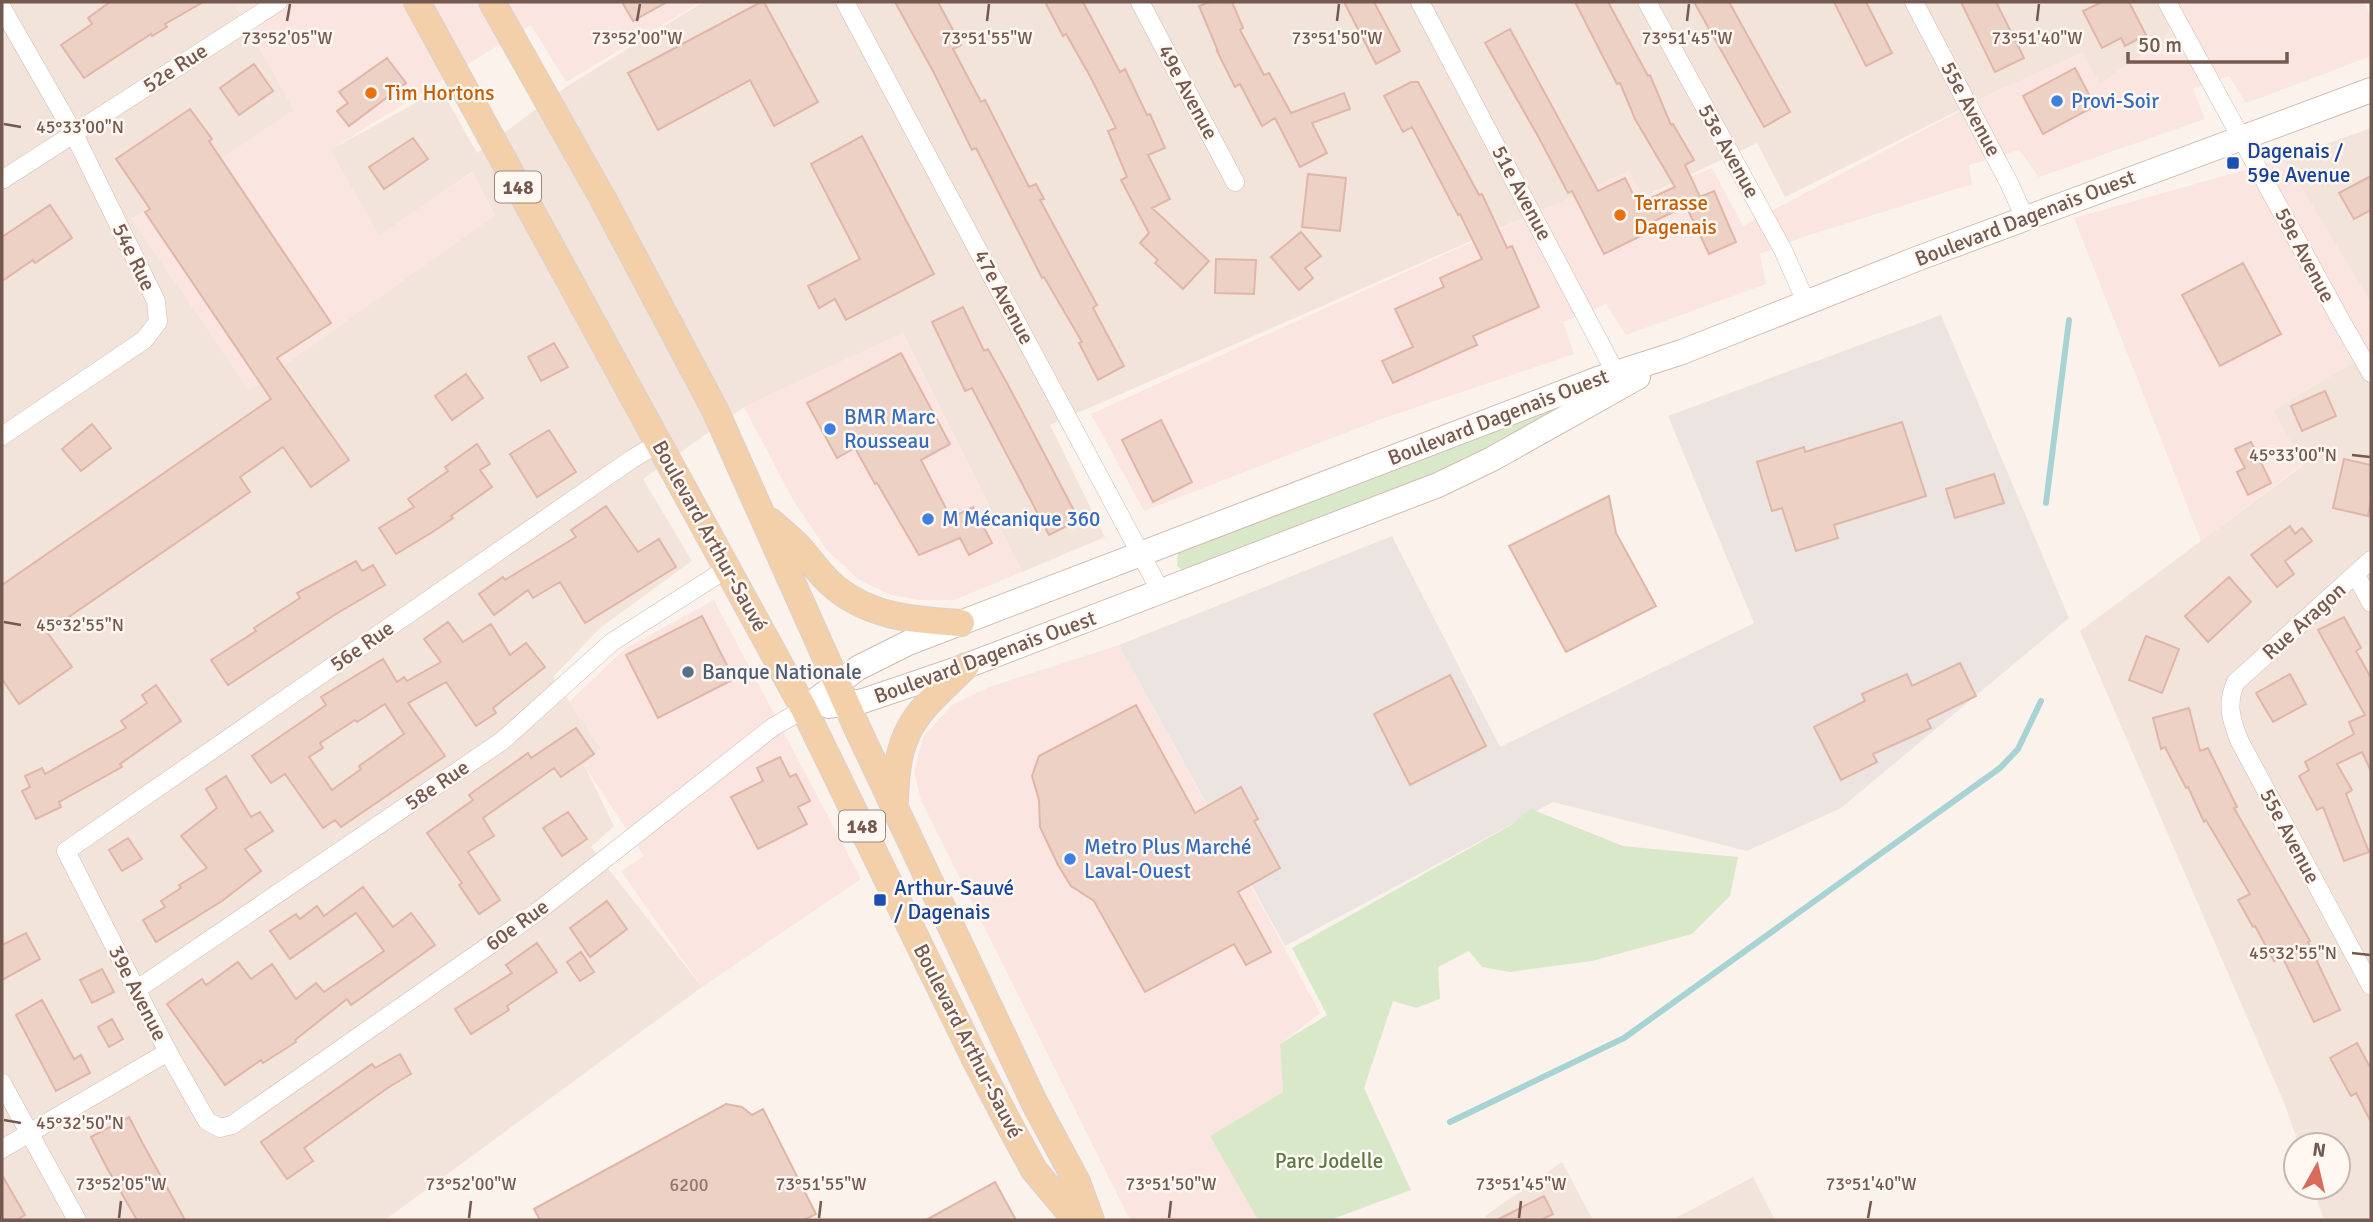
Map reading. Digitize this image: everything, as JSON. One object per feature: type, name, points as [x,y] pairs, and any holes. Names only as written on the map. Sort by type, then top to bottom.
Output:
[{"type":"main road","name":"Boulevard Arthur-Sauvé","points":[[417,2],[804,709],[1009,1124],[1034,1170],[1076,1220]]},
{"type":"main road","name":"Boulevard Arthur-Sauvé","points":[[492,2],[667,316],[715,410],[895,806],[1035,1104],[1077,1182],[1091,1220]]},
{"type":"main road","name":"Boulevard Dagenais Ouest","points":[[843,693],[851,672],[877,657],[961,623],[1141,554],[1619,379],[1806,302],[2371,90]]},
{"type":"main road","name":"Boulevard Dagenais Ouest","points":[[804,709],[843,693],[881,695],[966,666],[1471,471],[1619,379]]},
{"type":"main road","points":[[761,512],[796,545],[828,581],[859,604],[886,615],[909,620],[961,623]]},
{"type":"main road","points":[[895,806],[897,766],[905,735],[919,712],[966,666]]},
{"type":"street","name":"52e Rue","points":[[2,180],[278,2]]},
{"type":"street","name":"47e Avenue","points":[[845,2],[1161,592]]},
{"type":"street","name":"49e Avenue","points":[[1140,2],[1235,183]]},
{"type":"street","name":"51e Avenue","points":[[1420,2],[1619,379]]},
{"type":"street","name":"53e Avenue","points":[[1647,2],[1783,250],[1806,302]]},
{"type":"street","name":"55e Avenue","points":[[1914,2],[2025,218]]},
{"type":"street","name":"59e Avenue","points":[[2167,2],[2371,373]]},
{"type":"street","name":"54e Rue","points":[[2,8],[73,132],[156,302],[158,322],[144,340],[2,436]]},
{"type":"street","name":"56e Rue","points":[[66,851],[632,459],[659,443]]},
{"type":"street","name":"Rue Aragon","points":[[2236,682],[2371,560]]},
{"type":"street","name":"58e Rue","points":[[136,990],[502,741],[612,642],[728,568]]},
{"type":"street","points":[[2356,575],[2371,603]]},
{"type":"street","name":"55e Avenue","points":[[2236,682],[2231,692],[2230,714],[2239,740],[2371,986]]},
{"type":"street","name":"60e Rue","points":[[220,1128],[232,1125],[537,912],[773,727],[804,709]]},
{"type":"street","name":"39e Avenue","points":[[66,851],[168,1052],[207,1121],[220,1128]]},
{"type":"street","points":[[2,1149],[168,1052]]},
{"type":"street","points":[[2,1083],[77,1220]]},
{"type":"shaded area","points":[[2,2],[234,2],[294,110],[132,219],[249,390],[495,215],[472,172],[379,236],[330,150],[441,89],[477,153],[566,87],[703,2],[2182,2],[2164,41],[2099,84],[2082,53],[1999,90],[1785,197],[1757,143],[1643,197],[1629,172],[1050,425],[1105,537],[1022,572],[903,333],[744,407],[643,479],[692,561],[600,628],[553,677],[601,749],[584,765],[614,826],[591,847],[702,987],[385,1220],[2,1220]]},
{"type":"shaded area","points":[[234,2],[701,2],[566,82],[531,25],[330,150],[379,235],[473,172],[495,215],[249,391],[132,219],[294,110]]},
{"type":"shaded area","points":[[2182,2],[2364,2],[2371,16],[2371,56],[2246,103],[2229,76],[2193,89],[2205,119],[2039,177],[2019,150],[1969,165],[1972,184],[1803,237],[1760,254],[1766,284],[1626,335],[1606,304],[1563,322],[1574,354],[1376,421],[1144,511],[1091,414],[1629,171],[1643,197],[1712,168],[1743,226],[1999,90],[2082,53],[2100,83],[2164,41]]},
{"type":"shaded area","points":[[2371,128],[2371,303],[2284,159]]},
{"type":"shaded area","points":[[2284,159],[2371,303],[2371,352],[2273,410],[2303,464],[2201,541],[2074,218]]},
{"type":"shaded area","points":[[1941,315],[2069,618],[1841,808],[1747,851],[1553,802],[1285,946],[1119,645],[1392,536],[1500,747],[1754,623],[1668,416]]},
{"type":"shaded area","points":[[903,333],[1022,572],[954,600],[920,600],[891,595],[858,579],[826,549],[793,500],[744,407]]},
{"type":"shaded area","points":[[2371,352],[2371,1220],[2324,1220],[2318,1201],[2352,1201],[2352,1131],[2294,1131],[2080,631],[2303,465],[2273,410]]},
{"type":"shaded area","points":[[714,600],[861,879],[702,987],[621,871],[644,856],[584,765],[601,749],[569,702],[626,648]]},
{"type":"shaded area","points":[[1119,645],[1320,1013],[1280,1044],[1283,1092],[1210,1136],[1258,1220],[1130,1220],[921,800],[914,771],[923,737],[952,705],[989,687]]},
{"type":"shaded area","points":[[1562,1162],[1593,1220],[1488,1220],[1485,1216]]},
{"type":"shaded area","points":[[1753,1177],[1775,1220],[1672,1220]]},
{"type":"green space","points":[[1554,407],[1556,410],[1433,477],[1184,572],[1177,566],[1178,554],[1183,549]]},
{"type":"green space","name":"Parc Jodelle","points":[[1531,809],[1623,846],[1738,857],[1730,896],[1692,934],[1592,961],[1510,972],[1482,967],[1469,951],[1438,967],[1440,999],[1416,1008],[1393,1001],[1364,1088],[1411,1190],[1330,1220],[1258,1220],[1210,1136],[1283,1092],[1280,1044],[1327,1015],[1292,948],[1511,825]]},
{"type":"building","points":[[110,2],[203,2],[84,78],[61,45],[92,24],[88,18]]},
{"type":"building","points":[[622,2],[667,2],[633,21]]},
{"type":"building","points":[[764,2],[818,102],[774,126],[750,80],[658,130],[628,73]]},
{"type":"building","points":[[895,2],[938,2],[961,45],[953,49],[981,102],[985,100],[1029,187],[1036,184],[1044,199],[1040,200],[1097,305],[1093,308],[1124,366],[1098,380],[1079,343],[1082,342],[1044,277],[1042,278],[976,148],[972,150]]},
{"type":"building","points":[[1045,2],[1083,2],[1120,72],[1125,69],[1147,115],[1150,114],[1165,148],[1148,155],[1170,199],[1152,208],[1209,261],[1183,289],[1155,263],[1158,260],[1140,243],[1149,233],[1121,180],[1127,177],[1108,131],[1116,128],[1090,76],[1066,34],[1063,36]]},
{"type":"building","points":[[1210,2],[1232,2],[1243,28],[1240,30],[1264,75],[1269,73],[1291,113],[1344,93],[1350,109],[1312,123],[1327,153],[1300,167],[1275,118],[1262,126],[1240,84],[1235,87],[1217,51],[1199,6]]},
{"type":"building","points":[[1344,2],[1374,2],[1400,51],[1376,64]]},
{"type":"building","points":[[1575,2],[1608,2],[1648,76],[1650,75],[1671,125],[1673,124],[1694,160],[1685,165],[1700,197],[1714,191],[1736,242],[1709,254],[1686,206],[1648,224],[1651,231],[1604,254],[1572,191],[1568,193],[1485,43],[1510,29],[1598,191],[1625,178],[1638,204],[1675,187],[1635,119],[1620,83],[1617,84]]},
{"type":"building","points":[[1694,2],[1729,2],[1790,112],[1764,127]]},
{"type":"building","points":[[1834,2],[1866,2],[1892,53],[1866,66]]},
{"type":"building","points":[[1961,2],[1996,2],[2024,58],[1995,72]]},
{"type":"building","points":[[2102,2],[2129,2],[2146,35],[2125,46],[2121,38],[2102,48],[2083,11]]},
{"type":"building","points":[[387,58],[406,83],[349,126],[337,111],[348,103],[339,92]]},
{"type":"building","points":[[254,64],[273,91],[239,115],[220,88]]},
{"type":"building","points":[[2075,68],[2095,106],[2043,134],[2023,96]]},
{"type":"building","points":[[1411,82],[1418,82],[1479,195],[1482,194],[1507,248],[1512,246],[1539,307],[1473,336],[1477,345],[1393,383],[1382,361],[1413,347],[1395,309],[1444,287],[1440,278],[1482,259],[1412,127],[1403,132],[1384,96]]},
{"type":"building","points":[[190,109],[331,323],[277,358],[349,460],[311,487],[283,447],[240,477],[250,492],[47,632],[72,667],[19,704],[2,679],[2,585],[271,399],[145,212],[150,209],[116,159]]},
{"type":"building","points":[[862,136],[934,274],[846,320],[835,299],[819,308],[808,286],[860,259],[811,164]]},
{"type":"building","points":[[413,138],[428,159],[384,189],[369,167]]},
{"type":"building","points":[[1308,174],[1346,178],[1340,231],[1302,227]]},
{"type":"building","points":[[2371,176],[2371,210],[2354,219],[2339,193]]},
{"type":"building","points":[[50,205],[72,238],[2,281],[2,237]]},
{"type":"building","points":[[1301,232],[1321,256],[1305,268],[1313,278],[1299,290],[1271,257]]},
{"type":"building","points":[[1216,259],[1256,260],[1254,294],[1215,293]]},
{"type":"building","points":[[2243,263],[2281,334],[2220,366],[2182,295]]},
{"type":"building","points":[[963,307],[984,351],[988,349],[1079,520],[1049,535],[972,388],[965,391],[932,322]]},
{"type":"building","points":[[554,343],[568,367],[541,381],[528,357]]},
{"type":"building","points":[[901,353],[950,444],[921,460],[951,518],[973,507],[992,543],[969,555],[960,538],[919,555],[855,448],[837,458],[807,403]]},
{"type":"building","points":[[466,374],[483,398],[452,420],[435,396]]},
{"type":"building","points":[[2325,391],[2336,416],[2302,431],[2291,406]]},
{"type":"building","points":[[1161,420],[1192,482],[1153,502],[1122,440]]},
{"type":"building","points":[[1902,422],[1926,496],[1834,525],[1838,538],[1796,551],[1782,508],[1772,511],[1757,462],[1804,447],[1805,452]]},
{"type":"building","points":[[92,424],[111,448],[81,471],[62,449]]},
{"type":"building","points":[[549,430],[576,472],[537,497],[510,454]]},
{"type":"building","points":[[2251,442],[2271,483],[2248,495],[2237,472],[2245,468],[2235,449]]},
{"type":"building","points":[[477,444],[490,464],[480,470],[492,487],[451,516],[453,518],[396,554],[379,528],[414,507],[408,499],[448,471],[445,467]]},
{"type":"building","points":[[2344,459],[2371,465],[2368,516],[2333,508]]},
{"type":"building","points":[[1994,474],[2004,503],[1955,518],[1946,489]]},
{"type":"building","points":[[1609,496],[1616,533],[1656,606],[1566,652],[1509,546]]},
{"type":"building","points":[[606,506],[638,552],[659,539],[676,567],[585,623],[560,582],[533,598],[528,590],[494,615],[479,594],[503,577],[505,580],[576,537],[571,530]]},
{"type":"building","points":[[2290,526],[2295,534],[2302,528],[2312,541],[2285,561],[2294,574],[2277,587],[2251,555]]},
{"type":"building","points":[[356,561],[362,571],[373,565],[385,585],[228,685],[211,660],[300,598],[297,593]]},
{"type":"building","points":[[2229,577],[2251,602],[2208,642],[2185,616]]},
{"type":"building","points":[[702,616],[734,679],[658,718],[626,655]]},
{"type":"building","points":[[2344,617],[2361,648],[2356,651],[2371,678],[2371,771],[2362,752],[2337,764],[2352,790],[2346,794],[2369,852],[2344,861],[2323,807],[2317,810],[2299,776],[2309,770],[2305,762],[2354,734],[2349,722],[2365,715],[2318,630]]},
{"type":"building","points":[[448,622],[463,642],[491,624],[510,655],[526,643],[545,667],[493,708],[496,713],[476,726],[446,682],[408,703],[445,756],[341,827],[335,820],[323,828],[285,774],[271,783],[252,756],[326,705],[321,697],[383,659],[397,682],[404,677],[407,681],[441,662],[424,639]],"holes":[[[385,704],[404,734],[359,766],[361,769],[332,790],[309,757],[323,748],[320,743]]]},
{"type":"building","points":[[2146,636],[2179,649],[2162,693],[2129,680]]},
{"type":"building","points":[[1960,663],[1976,696],[1927,720],[1931,728],[1873,754],[1877,762],[1841,780],[1814,727],[1865,701],[1862,694],[1907,674],[1912,686]]},
{"type":"building","points":[[2290,674],[2306,704],[2273,722],[2256,693]]},
{"type":"building","points":[[1450,675],[1486,746],[1410,785],[1374,714]]},
{"type":"building","points":[[156,685],[181,721],[120,764],[122,767],[59,802],[61,807],[36,819],[22,791],[30,787],[25,776],[42,768],[45,774],[126,728],[121,721],[147,703],[142,695]]},
{"type":"building","points":[[1136,705],[1195,813],[1241,787],[1258,819],[1254,821],[1280,868],[1238,892],[1271,952],[1246,965],[1234,944],[1145,992],[1094,901],[1071,886],[1058,865],[1040,827],[1039,800],[1032,776],[1039,756]]},
{"type":"building","points":[[2189,708],[2200,751],[2208,748],[2237,807],[2234,808],[2310,941],[2308,942],[2340,1010],[2314,1022],[2282,956],[2274,961],[2255,926],[2253,927],[2238,900],[2250,894],[2206,820],[2204,822],[2165,747],[2161,749],[2153,718]]},
{"type":"building","points":[[576,728],[594,754],[561,777],[554,768],[483,818],[494,836],[468,852],[500,900],[479,914],[459,885],[462,883],[427,833],[473,800],[469,795],[528,753],[531,758]]},
{"type":"building","points":[[780,757],[790,777],[796,774],[810,801],[798,807],[807,824],[758,849],[731,797],[763,781],[757,768]]},
{"type":"building","points":[[226,776],[251,817],[260,812],[273,831],[245,849],[261,871],[222,901],[156,942],[143,920],[165,907],[161,901],[181,888],[179,885],[207,868],[181,836],[217,808],[206,789]]},
{"type":"building","points":[[568,812],[587,839],[562,856],[543,828]]},
{"type":"building","points":[[128,838],[142,859],[122,871],[109,850]]},
{"type":"building","points":[[363,887],[393,927],[411,913],[435,945],[351,1005],[347,999],[295,1040],[296,1042],[263,1063],[261,1060],[225,1085],[167,1004],[202,979],[206,985],[238,962],[251,979],[272,964],[296,999],[316,983],[324,992],[384,951],[356,913],[290,959],[270,931],[296,914],[300,919],[317,906],[324,916]]},
{"type":"building","points":[[607,901],[627,929],[590,957],[570,928]]},
{"type":"building","points":[[26,933],[40,959],[2,980],[2,945]]},
{"type":"building","points":[[537,943],[557,972],[507,1006],[509,1010],[471,1034],[455,1009],[512,973],[506,965]]},
{"type":"building","points":[[581,952],[594,972],[580,981],[567,962]]},
{"type":"building","points":[[102,969],[114,992],[92,1003],[80,980]]},
{"type":"building","points":[[42,1000],[74,1059],[81,1055],[90,1073],[56,1091],[16,1015]]},
{"type":"building","points":[[112,1019],[123,1039],[109,1047],[98,1027]]},
{"type":"building","points":[[2357,1043],[2371,1069],[2371,1122],[2356,1093],[2351,1096],[2330,1058]]},
{"type":"building","points":[[400,1054],[411,1074],[304,1148],[313,1161],[287,1179],[261,1142],[372,1064],[375,1068]]},
{"type":"building","points":[[726,1104],[742,1107],[752,1115],[763,1109],[816,1214],[804,1220],[540,1220],[534,1209]]},
{"type":"building","points":[[129,1117],[185,1220],[137,1220],[107,1168],[91,1137]]},
{"type":"building","points":[[2,1175],[25,1215],[16,1220],[2,1220]]},
{"type":"building","points":[[995,1182],[1016,1220],[926,1220]]},
{"type":"building","points":[[1544,1196],[1553,1214],[1541,1220],[1497,1220]]},
{"type":"waterway","points":[[2046,503],[2069,320]]},
{"type":"waterway","points":[[1450,1122],[1624,1038],[2000,768],[2018,749],[2041,701]]},
{"type":"place","name":"Tim Hortons","points":[[371,93]]},
{"type":"place","name":"Provi-Soir","points":[[2057,101]]},
{"type":"place","name":"Dagenais / 59e Avenue","points":[[2233,163]]},
{"type":"place","name":"Terrasse Dagenais","points":[[1620,215]]},
{"type":"place","name":"BMR Marc Rousseau","points":[[830,429]]},
{"type":"place","name":"M Mécanique 360","points":[[928,519]]},
{"type":"place","name":"Banque Nationale","points":[[688,672]]},
{"type":"place","name":"Metro Plus Marché Laval-Ouest","points":[[1070,859]]},
{"type":"place","name":"Arthur-Sauvé / Dagenais","points":[[880,900]]}]
